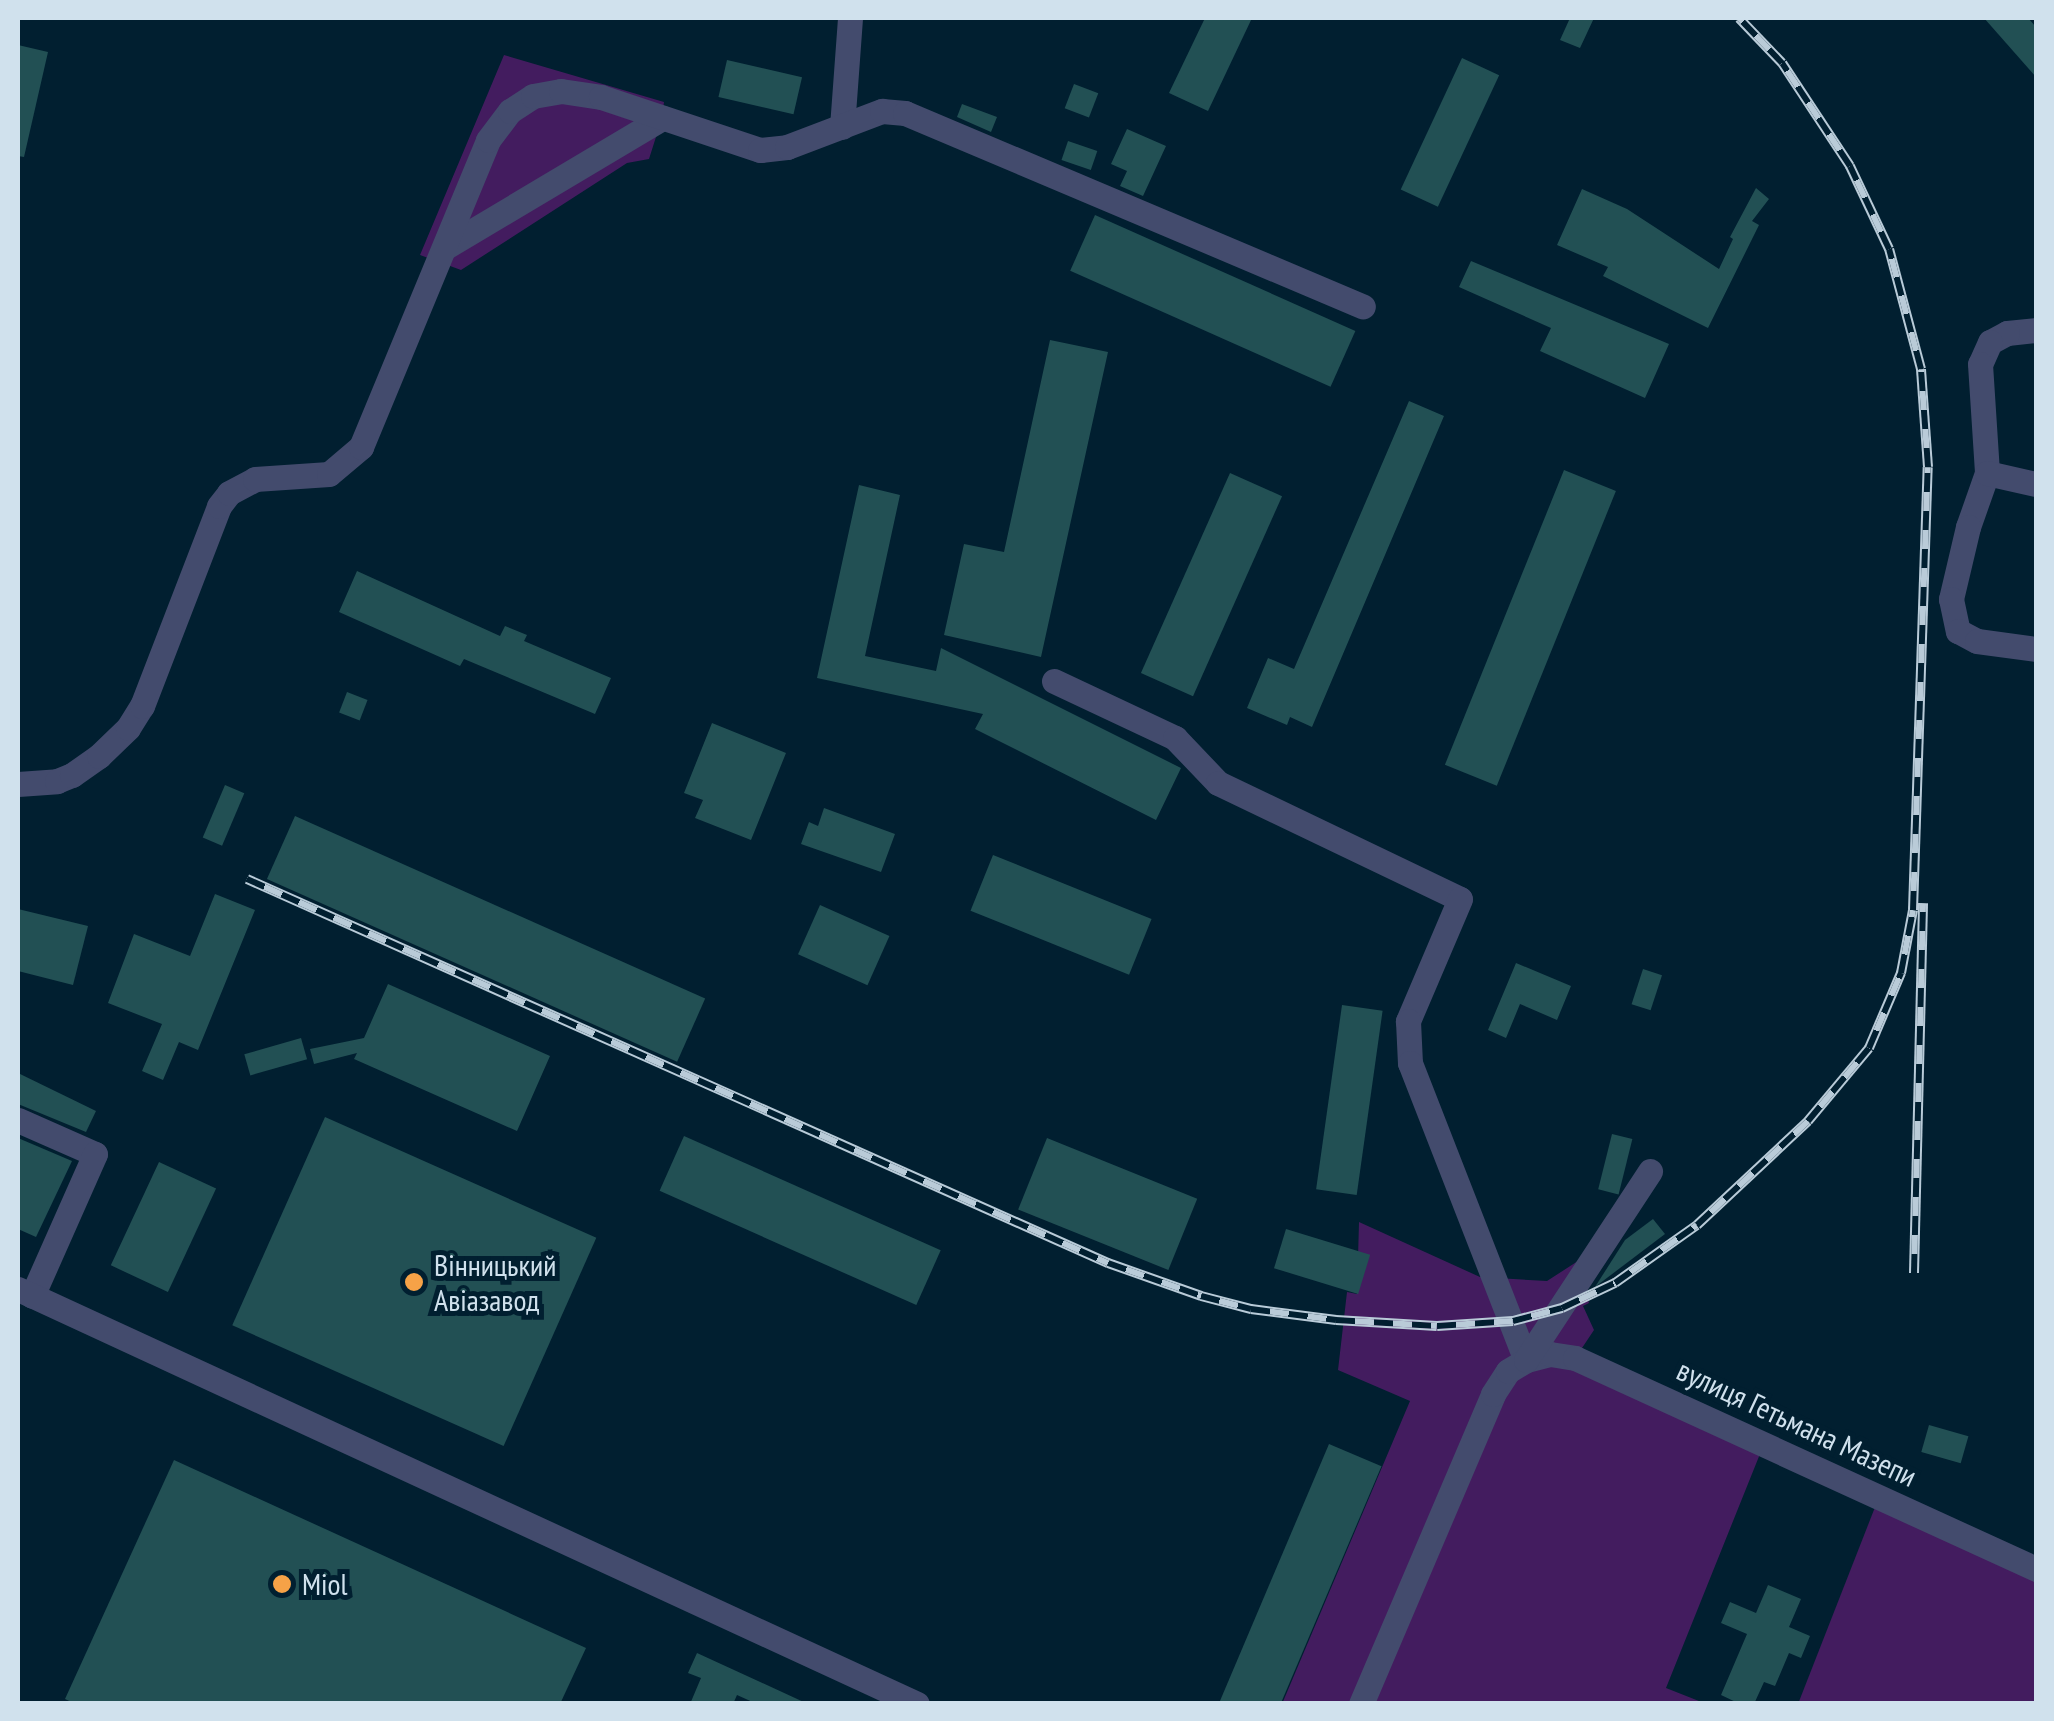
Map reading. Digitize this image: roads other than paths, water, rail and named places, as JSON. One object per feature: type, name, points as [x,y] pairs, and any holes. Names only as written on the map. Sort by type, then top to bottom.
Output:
[{"type":"street","points":[[842,127],[850,18]]},
{"type":"street","points":[[18,784],[57,782],[72,775],[128,728],[142,706],[219,506],[229,493],[255,478],[329,474],[352,459],[368,434],[488,140],[521,102],[547,93],[581,93],[760,150],[787,148],[882,112],[914,116],[1363,306]]},
{"type":"street","points":[[444,248],[662,118]]},
{"type":"street","points":[[2036,330],[2007,333],[1990,342],[1980,364],[1987,473],[1954,578],[1953,618],[1958,631],[1977,642],[2036,649]]},
{"type":"street","points":[[1987,473],[2036,484]]},
{"type":"street","points":[[1054,682],[1175,738],[1218,783],[1460,899],[1408,1021],[1410,1062],[1526,1360]]},
{"type":"street","points":[[18,1120],[95,1154],[25,1292],[917,1704]]},
{"type":"street","points":[[1361,1704],[1492,1394],[1508,1370],[1526,1360],[1650,1171]]},
{"type":"street","name":"вулиця Гетьмана Мазепи","points":[[1526,1360],[1550,1354],[1575,1358],[2036,1569]]},
{"type":"railway","points":[[247,879],[1108,1263],[1201,1296],[1251,1309],[1336,1320],[1437,1326],[1513,1321],[1562,1308],[1615,1283],[1697,1225],[1808,1121],[1869,1048],[1901,973],[1913,910],[1928,467],[1921,369],[1889,249],[1850,166],[1782,63],[1739,18]]},
{"type":"railway","points":[[1914,1273],[1923,903]]},
{"type":"place","name":"Вінницький Авіазавод","points":[[414,1282]]},
{"type":"place","name":"Miol","points":[[282,1584]]}]
